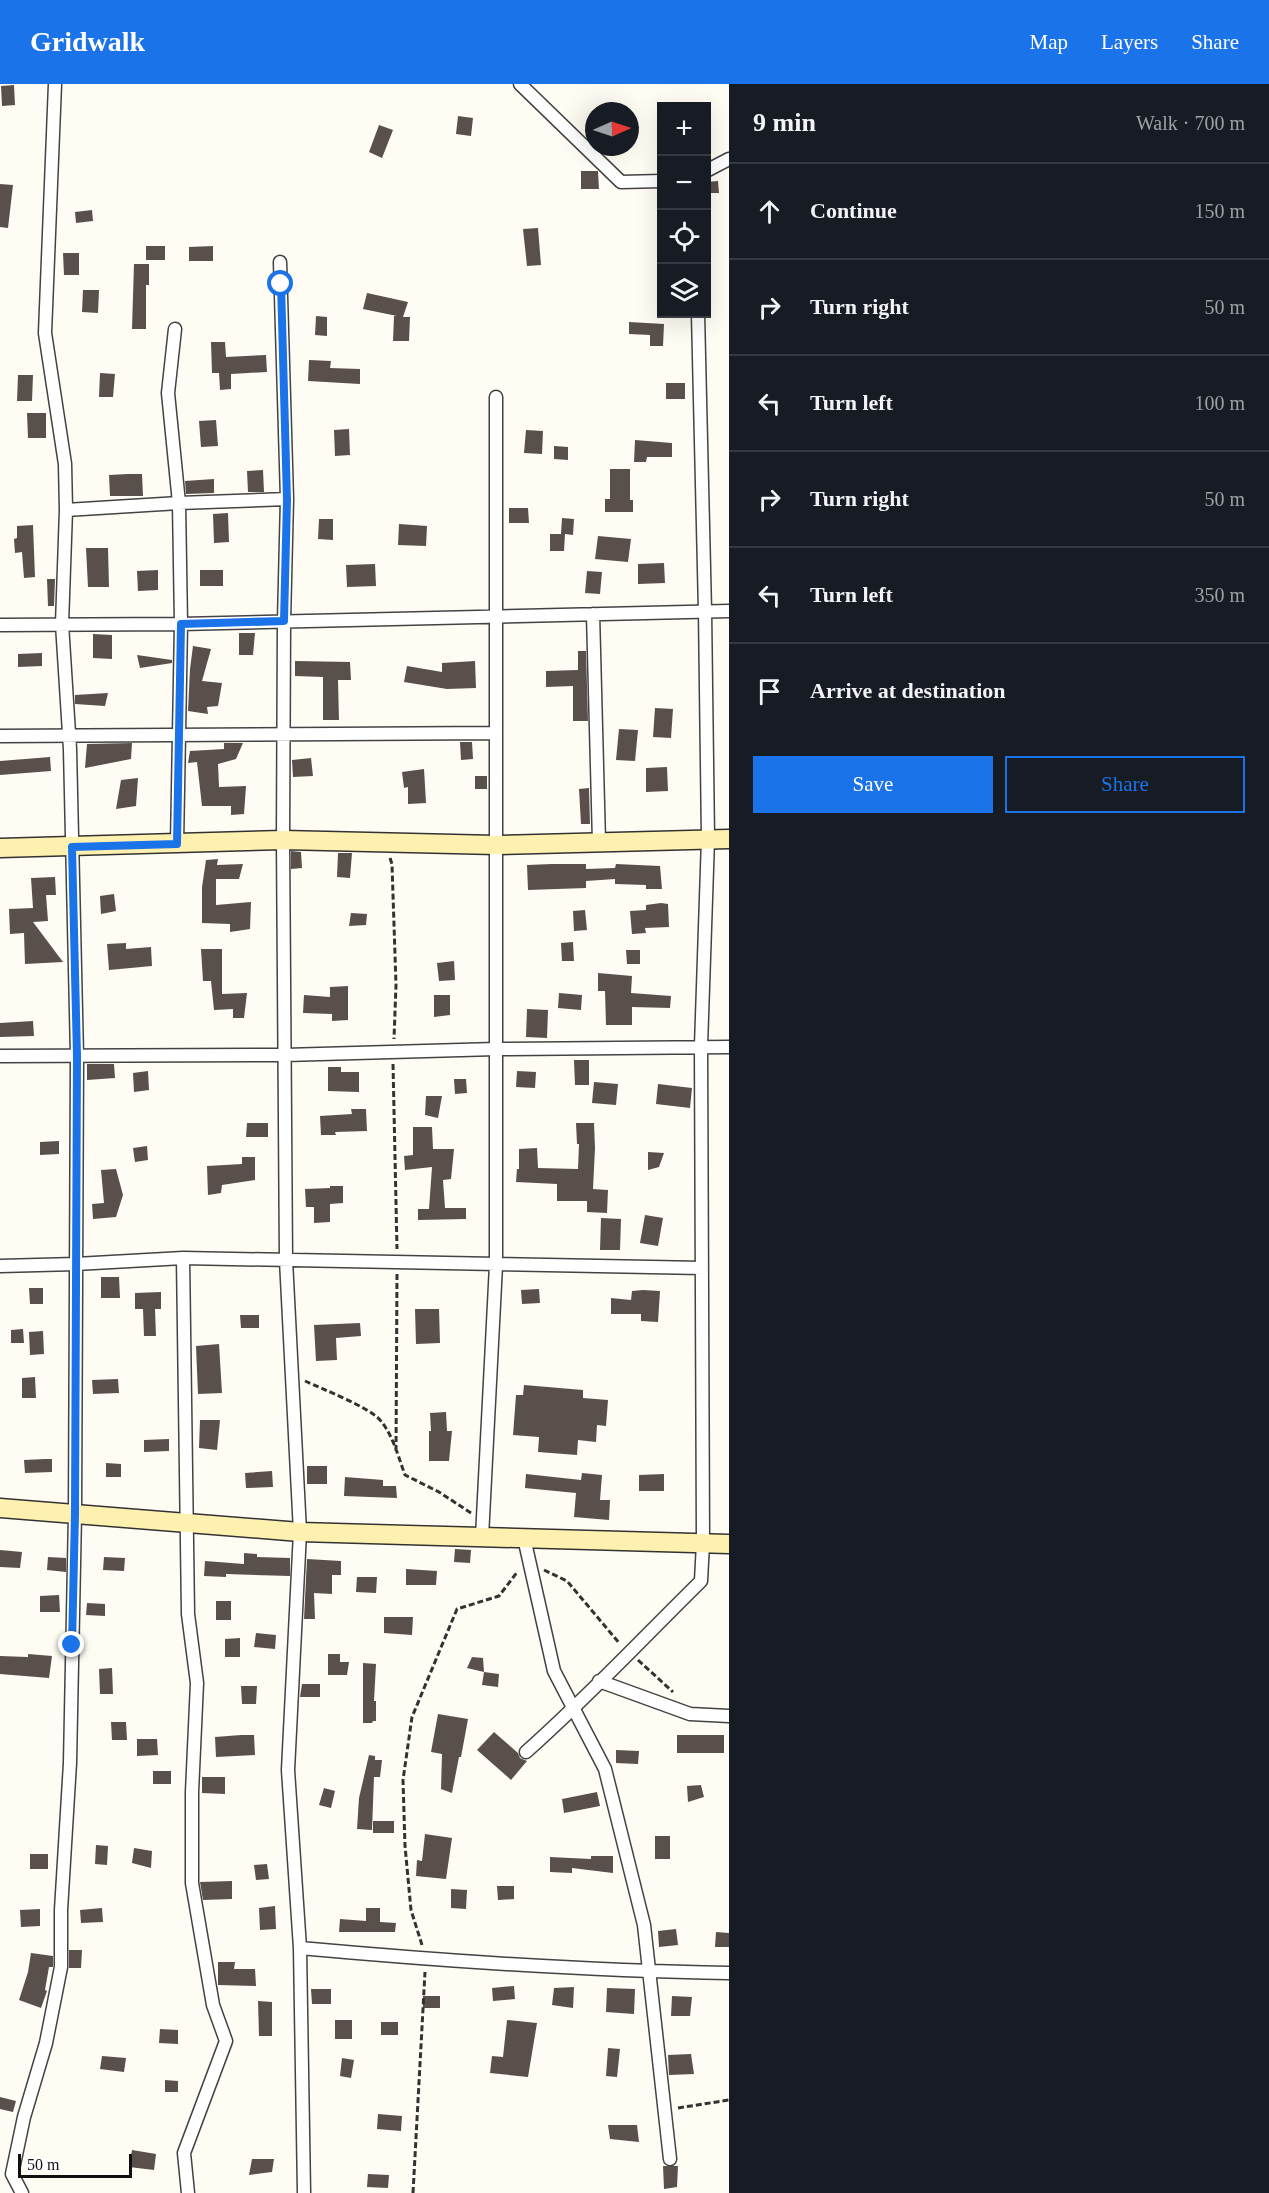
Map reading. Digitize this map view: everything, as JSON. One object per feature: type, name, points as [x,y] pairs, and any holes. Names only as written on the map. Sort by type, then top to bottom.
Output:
[{"type":"street","points":[[22,2193],[12,2174],[24,2117],[46,2043],[62,1967],[61,1910],[70,1763],[75,1514],[77,1056],[69,735],[62,624],[66,510],[65,464],[45,333],[55,84]]},
{"type":"street","points":[[520,84],[621,182],[657,181]]},
{"type":"street","points":[[711,168],[729,159]]},
{"type":"street","points":[[280,262],[287,500],[283,840],[286,1260],[300,1532],[288,1770],[300,1948],[304,2193]]},
{"type":"street","points":[[526,1752],[573,1710],[599,1681],[701,1581],[703,1543],[700,1046],[708,839],[698,318]]},
{"type":"street","points":[[175,328],[168,393],[179,503],[181,624],[177,844]]},
{"type":"street","points":[[483,1529],[496,1265],[496,397]]},
{"type":"street","points":[[66,510],[179,503],[287,500]]},
{"type":"street","points":[[0,625],[181,624],[729,611]]},
{"type":"street","points":[[593,614],[599,842]]},
{"type":"street","points":[[0,736],[284,732],[496,733]]},
{"type":"street","points":[[0,848],[283,840],[496,845],[729,839]]},
{"type":"street","points":[[0,1056],[285,1055],[496,1049],[729,1047]]},
{"type":"street","points":[[0,1266],[183,1258],[702,1268]]},
{"type":"street","points":[[183,1258],[188,1614],[197,1683],[192,1792],[192,1883],[213,2006],[226,2041],[184,2153],[188,2193]]},
{"type":"street","points":[[0,1508],[300,1532],[483,1529],[524,1538],[729,1544]]},
{"type":"street","points":[[524,1538],[554,1671],[605,1768],[644,1925],[670,2158]]},
{"type":"street","points":[[599,1681],[690,1714],[729,1716]]},
{"type":"street","points":[[300,1948],[426,1959],[649,1972],[729,1973]]},
{"type":"path","points":[[383,842],[392,864],[396,985],[393,1052],[397,1263],[396,1451]]},
{"type":"path","points":[[292,1380],[303,1379],[350,1401],[379,1418],[389,1433],[405,1475],[439,1492],[483,1529]]},
{"type":"path","points":[[413,2193],[426,1959],[411,1910],[405,1846],[403,1780],[412,1717],[457,1609],[499,1596],[528,1558],[541,1569],[567,1581],[629,1652],[675,1694]]},
{"type":"path","points":[[664,2111],[729,2100]]},
{"type":"building","points":[[14,85],[15,105],[2,106],[1,86]]},
{"type":"building","points":[[458,116],[473,118],[471,136],[456,134]]},
{"type":"building","points":[[379,125],[393,130],[382,158],[369,152]]},
{"type":"building","points":[[581,171],[598,171],[599,189],[581,189]]},
{"type":"building","points":[[718,181],[719,193],[711,193],[711,182]]},
{"type":"building","points":[[0,184],[13,185],[8,228],[0,227]]},
{"type":"building","points":[[92,210],[93,221],[76,223],[75,212]]},
{"type":"building","points":[[538,228],[541,265],[527,266],[523,229]]},
{"type":"building","points":[[146,246],[165,246],[165,260],[146,260]]},
{"type":"building","points":[[213,246],[213,261],[189,261],[189,247]]},
{"type":"building","points":[[63,253],[79,253],[79,275],[64,275]]},
{"type":"building","points":[[134,264],[149,264],[149,285],[146,285],[146,329],[132,329]]},
{"type":"building","points":[[83,290],[99,290],[98,313],[82,312]]},
{"type":"building","points":[[367,293],[408,302],[403,317],[410,317],[409,341],[393,341],[394,316],[397,316],[363,309]]},
{"type":"building","points":[[316,316],[327,317],[327,336],[315,335]]},
{"type":"building","points":[[629,322],[664,324],[663,346],[650,346],[650,335],[629,334]]},
{"type":"building","points":[[211,342],[225,342],[226,357],[266,355],[267,372],[231,374],[231,389],[220,390],[219,373],[212,373]]},
{"type":"building","points":[[309,360],[331,361],[330,368],[360,369],[360,384],[308,381]]},
{"type":"building","points":[[100,373],[115,374],[113,397],[99,397]]},
{"type":"building","points":[[18,375],[33,375],[32,401],[17,401]]},
{"type":"building","points":[[666,383],[685,383],[685,399],[666,399]]},
{"type":"building","points":[[27,413],[46,413],[46,438],[28,438]]},
{"type":"building","points":[[216,420],[218,446],[201,447],[199,421]]},
{"type":"building","points":[[349,429],[350,455],[335,456],[334,430]]},
{"type":"building","points":[[526,430],[543,431],[542,454],[524,453]]},
{"type":"building","points":[[635,440],[672,443],[672,457],[647,457],[646,462],[634,462]]},
{"type":"building","points":[[554,446],[568,447],[568,460],[554,459]]},
{"type":"building","points":[[610,469],[630,469],[630,500],[633,500],[633,512],[605,512],[605,499],[610,499]]},
{"type":"building","points":[[263,470],[264,492],[248,492],[247,471]]},
{"type":"building","points":[[142,474],[143,496],[110,496],[109,475]]},
{"type":"building","points":[[214,479],[214,493],[186,494],[185,481]]},
{"type":"building","points":[[509,508],[528,508],[529,523],[509,523]]},
{"type":"building","points":[[228,513],[229,542],[214,543],[213,514]]},
{"type":"building","points":[[562,518],[574,519],[573,535],[565,534],[564,551],[550,551],[550,534],[561,534]]},
{"type":"building","points":[[319,519],[333,519],[333,540],[318,539]]},
{"type":"building","points":[[399,524],[427,526],[426,546],[398,545]]},
{"type":"building","points":[[33,525],[35,577],[24,578],[22,552],[15,553],[14,539],[17,538],[17,526]]},
{"type":"building","points":[[598,536],[631,539],[628,562],[595,559]]},
{"type":"building","points":[[86,548],[108,548],[109,587],[88,587]]},
{"type":"building","points":[[664,563],[665,583],[638,584],[638,564]]},
{"type":"building","points":[[375,564],[376,586],[347,587],[346,565]]},
{"type":"building","points":[[158,570],[158,590],[138,591],[137,571]]},
{"type":"building","points":[[200,570],[223,570],[223,586],[200,586]]},
{"type":"building","points":[[587,571],[602,572],[600,594],[585,593]]},
{"type":"building","points":[[47,579],[55,579],[54,606],[48,606]]},
{"type":"building","points":[[239,633],[255,633],[253,655],[239,655]]},
{"type":"building","points":[[93,634],[112,635],[112,659],[93,658]]},
{"type":"building","points":[[193,646],[211,649],[202,681],[222,683],[218,706],[207,707],[208,714],[188,711]]},
{"type":"building","points":[[578,651],[586,651],[588,721],[573,721],[573,686],[546,687],[546,671],[578,670]]},
{"type":"building","points":[[42,653],[42,666],[18,667],[18,654]]},
{"type":"building","points":[[137,655],[172,660],[172,663],[140,668]]},
{"type":"building","points":[[295,661],[350,662],[351,680],[338,680],[339,720],[323,720],[323,677],[295,676]]},
{"type":"building","points":[[475,661],[476,688],[447,689],[404,682],[407,666],[442,672],[442,663]]},
{"type":"building","points":[[108,693],[105,706],[75,704],[75,695]]},
{"type":"building","points":[[655,708],[673,709],[671,738],[653,737]]},
{"type":"building","points":[[619,729],[638,730],[635,761],[616,760]]},
{"type":"building","points":[[460,742],[472,742],[473,759],[461,760]]},
{"type":"building","points":[[132,743],[131,759],[85,768],[87,744]]},
{"type":"building","points":[[224,743],[243,743],[236,759],[218,764],[219,787],[246,786],[244,814],[231,815],[231,806],[202,806],[197,762],[188,763],[190,751],[224,749]]},
{"type":"building","points":[[50,757],[51,771],[0,775],[0,761]]},
{"type":"building","points":[[311,758],[313,776],[293,777],[292,760]]},
{"type":"building","points":[[667,767],[668,791],[646,792],[646,768]]},
{"type":"building","points":[[424,769],[426,803],[408,804],[408,787],[404,788],[402,772]]},
{"type":"building","points":[[475,776],[487,776],[487,789],[475,789]]},
{"type":"building","points":[[138,778],[136,806],[116,809],[121,780]]},
{"type":"building","points":[[589,788],[590,824],[581,824],[579,789]]},
{"type":"building","points":[[291,851],[301,852],[302,868],[291,869]]},
{"type":"building","points":[[338,853],[352,853],[350,878],[337,877]]},
{"type":"building","points":[[218,859],[217,865],[243,864],[239,879],[216,879],[216,905],[251,902],[250,929],[230,932],[230,924],[202,923],[202,887],[206,860]]},
{"type":"building","points":[[586,864],[586,869],[615,868],[616,864],[660,866],[662,889],[646,889],[646,885],[615,884],[615,879],[586,881],[586,888],[528,890],[527,865]]},
{"type":"building","points":[[55,877],[56,895],[46,895],[48,921],[33,922],[63,962],[25,964],[24,933],[10,934],[9,909],[33,908],[31,878]]},
{"type":"building","points":[[114,894],[116,911],[101,914],[100,896]]},
{"type":"building","points":[[668,904],[669,927],[645,928],[646,933],[632,934],[630,911],[646,910],[646,905]]},
{"type":"building","points":[[585,910],[587,930],[574,931],[573,911]]},
{"type":"building","points":[[351,913],[367,914],[366,925],[349,926]]},
{"type":"building","points":[[573,942],[574,961],[562,961],[561,943]]},
{"type":"building","points":[[126,943],[126,949],[151,947],[152,966],[109,970],[107,944]]},
{"type":"building","points":[[201,949],[222,949],[222,994],[247,993],[244,1018],[233,1018],[233,1009],[214,1010],[211,981],[203,981]]},
{"type":"building","points":[[626,950],[640,950],[640,964],[627,964]]},
{"type":"building","points":[[454,961],[455,980],[439,981],[437,963]]},
{"type":"building","points":[[598,973],[632,976],[631,993],[671,996],[670,1008],[632,1007],[632,1025],[606,1025],[605,991],[598,991]]},
{"type":"building","points":[[348,986],[348,1020],[332,1021],[332,1014],[303,1013],[304,995],[330,997],[330,987]]},
{"type":"building","points":[[559,993],[582,995],[581,1010],[558,1008]]},
{"type":"building","points":[[434,995],[450,995],[450,1015],[434,1017]]},
{"type":"building","points":[[527,1009],[548,1010],[547,1038],[526,1037]]},
{"type":"building","points":[[33,1021],[34,1036],[0,1037],[0,1023]]},
{"type":"building","points":[[574,1060],[589,1060],[589,1085],[575,1085]]},
{"type":"building","points":[[87,1064],[114,1064],[115,1078],[87,1080]]},
{"type":"building","points":[[328,1067],[341,1067],[341,1072],[359,1072],[359,1092],[328,1091]]},
{"type":"building","points":[[148,1071],[149,1090],[134,1092],[133,1073]]},
{"type":"building","points":[[517,1071],[536,1072],[535,1088],[516,1087]]},
{"type":"building","points":[[454,1079],[466,1079],[467,1093],[455,1094]]},
{"type":"building","points":[[594,1082],[618,1084],[616,1105],[592,1103]]},
{"type":"building","points":[[658,1084],[692,1088],[690,1108],[656,1104]]},
{"type":"building","points":[[426,1096],[442,1096],[438,1118],[425,1115]]},
{"type":"building","points":[[351,1109],[366,1109],[367,1131],[321,1135],[320,1116],[352,1114]]},
{"type":"building","points":[[247,1123],[268,1123],[268,1137],[246,1137]]},
{"type":"building","points":[[576,1123],[594,1123],[593,1189],[608,1190],[607,1213],[587,1212],[587,1201],[557,1201],[557,1184],[516,1182],[517,1169],[519,1169],[519,1149],[537,1148],[538,1168],[578,1169],[579,1144],[577,1144]]},
{"type":"building","points":[[413,1127],[432,1127],[433,1149],[454,1149],[451,1179],[443,1180],[445,1208],[466,1208],[466,1219],[418,1220],[418,1209],[429,1209],[432,1167],[405,1170],[404,1156],[413,1155]]},
{"type":"building","points":[[59,1141],[59,1154],[40,1155],[40,1142]]},
{"type":"building","points":[[147,1146],[148,1160],[135,1162],[133,1148]]},
{"type":"building","points":[[648,1152],[664,1153],[659,1167],[648,1170]]},
{"type":"building","points":[[242,1157],[255,1157],[255,1180],[222,1185],[221,1193],[208,1195],[207,1166],[242,1164]]},
{"type":"building","points":[[116,1169],[123,1195],[116,1217],[93,1219],[92,1204],[104,1203],[101,1170]]},
{"type":"building","points":[[330,1186],[343,1186],[343,1203],[330,1204],[330,1222],[314,1223],[314,1207],[306,1207],[305,1189],[330,1188]]},
{"type":"building","points":[[645,1215],[663,1218],[658,1246],[640,1243]]},
{"type":"building","points":[[601,1218],[621,1219],[620,1250],[600,1250]]},
{"type":"building","points":[[101,1277],[119,1277],[120,1298],[101,1298]]},
{"type":"building","points":[[29,1288],[43,1288],[43,1304],[30,1304]]},
{"type":"building","points":[[539,1289],[540,1303],[522,1304],[521,1290]]},
{"type":"building","points":[[632,1291],[660,1291],[658,1322],[641,1321],[641,1314],[611,1314],[611,1298],[631,1300]]},
{"type":"building","points":[[161,1292],[161,1309],[155,1309],[156,1336],[144,1336],[143,1309],[135,1309],[135,1293]]},
{"type":"building","points":[[415,1309],[439,1309],[440,1343],[416,1344]]},
{"type":"building","points":[[240,1315],[259,1315],[259,1328],[241,1328]]},
{"type":"building","points":[[360,1323],[361,1336],[336,1338],[337,1360],[316,1361],[314,1325]]},
{"type":"building","points":[[23,1329],[24,1343],[11,1343],[11,1330]]},
{"type":"building","points":[[43,1331],[44,1354],[30,1355],[29,1332]]},
{"type":"building","points":[[219,1344],[222,1393],[198,1394],[196,1346]]},
{"type":"building","points":[[35,1377],[36,1398],[22,1398],[22,1378]]},
{"type":"building","points":[[118,1379],[119,1393],[93,1394],[92,1380]]},
{"type":"building","points":[[524,1385],[583,1390],[583,1398],[608,1400],[606,1426],[597,1425],[596,1442],[578,1440],[577,1455],[538,1452],[539,1437],[513,1435],[516,1395],[523,1395]]},
{"type":"building","points":[[446,1412],[447,1431],[452,1431],[449,1461],[429,1461],[430,1413]]},
{"type":"building","points":[[200,1420],[220,1420],[217,1450],[199,1448]]},
{"type":"building","points":[[169,1439],[169,1451],[144,1452],[144,1440]]},
{"type":"building","points":[[52,1459],[52,1472],[25,1473],[24,1460]]},
{"type":"building","points":[[106,1463],[121,1464],[121,1477],[106,1477]]},
{"type":"building","points":[[307,1466],[327,1466],[327,1484],[307,1484]]},
{"type":"building","points":[[272,1471],[273,1487],[246,1488],[245,1473]]},
{"type":"building","points":[[582,1473],[602,1475],[600,1500],[610,1500],[609,1520],[574,1517],[576,1493],[525,1488],[526,1474],[581,1480]]},
{"type":"building","points":[[664,1474],[664,1491],[639,1491],[639,1475]]},
{"type":"building","points":[[345,1477],[383,1480],[383,1486],[396,1486],[397,1498],[344,1496]]},
{"type":"building","points":[[455,1549],[471,1550],[470,1563],[454,1562]]},
{"type":"building","points":[[0,1550],[22,1552],[20,1568],[0,1567]]},
{"type":"building","points":[[244,1553],[257,1554],[257,1557],[290,1558],[290,1576],[226,1574],[226,1577],[204,1576],[205,1561],[244,1564]]},
{"type":"building","points":[[48,1557],[66,1558],[66,1572],[47,1570]]},
{"type":"building","points":[[104,1557],[125,1558],[124,1571],[103,1570]]},
{"type":"building","points":[[307,1559],[341,1561],[341,1575],[332,1575],[332,1594],[314,1593],[315,1619],[304,1619]]},
{"type":"building","points":[[406,1569],[437,1571],[436,1585],[406,1585]]},
{"type":"building","points":[[357,1577],[377,1577],[376,1593],[356,1592]]},
{"type":"building","points":[[59,1595],[60,1612],[40,1612],[40,1596]]},
{"type":"building","points":[[216,1601],[231,1601],[231,1620],[216,1620]]},
{"type":"building","points":[[87,1603],[105,1604],[105,1616],[86,1615]]},
{"type":"building","points":[[384,1617],[413,1617],[412,1635],[384,1633]]},
{"type":"building","points":[[256,1633],[276,1635],[275,1649],[254,1647]]},
{"type":"building","points":[[240,1638],[240,1657],[225,1657],[225,1639]]},
{"type":"building","points":[[28,1654],[52,1656],[49,1678],[0,1674],[0,1656],[28,1657]]},
{"type":"building","points":[[328,1654],[340,1654],[340,1662],[349,1662],[347,1675],[328,1675]]},
{"type":"building","points":[[472,1657],[483,1658],[484,1672],[467,1668]]},
{"type":"building","points":[[363,1663],[376,1664],[374,1701],[376,1701],[376,1721],[372,1723],[363,1723]]},
{"type":"building","points":[[112,1668],[113,1694],[100,1694],[99,1669]]},
{"type":"building","points":[[484,1672],[499,1674],[498,1687],[482,1685]]},
{"type":"building","points":[[302,1684],[320,1684],[320,1697],[300,1697]]},
{"type":"building","points":[[241,1686],[257,1686],[256,1704],[242,1704]]},
{"type":"building","points":[[438,1714],[468,1719],[452,1793],[441,1789],[442,1754],[431,1752]]},
{"type":"building","points":[[111,1722],[126,1722],[127,1740],[112,1740]]},
{"type":"building","points":[[494,1732],[518,1753],[520,1758],[527,1761],[511,1780],[477,1750]]},
{"type":"building","points":[[254,1735],[255,1755],[216,1757],[215,1737]]},
{"type":"building","points":[[677,1735],[724,1735],[724,1753],[677,1753]]},
{"type":"building","points":[[137,1739],[157,1739],[158,1755],[137,1756]]},
{"type":"building","points":[[616,1750],[639,1751],[638,1764],[616,1763]]},
{"type":"building","points":[[369,1755],[375,1756],[375,1760],[382,1760],[380,1777],[374,1777],[372,1830],[357,1829],[359,1798]]},
{"type":"building","points":[[153,1771],[171,1771],[171,1784],[153,1784]]},
{"type":"building","points":[[202,1777],[225,1777],[225,1794],[202,1793]]},
{"type":"building","points":[[701,1785],[704,1797],[688,1802],[687,1786]]},
{"type":"building","points":[[324,1788],[335,1791],[331,1808],[319,1805]]},
{"type":"building","points":[[597,1792],[600,1806],[564,1813],[562,1799]]},
{"type":"building","points":[[373,1821],[394,1821],[394,1833],[373,1833]]},
{"type":"building","points":[[425,1834],[452,1838],[446,1879],[416,1876],[417,1860],[422,1861]]},
{"type":"building","points":[[655,1836],[670,1836],[670,1859],[655,1859]]},
{"type":"building","points":[[96,1845],[108,1846],[107,1865],[95,1864]]},
{"type":"building","points":[[134,1848],[152,1851],[151,1868],[132,1863]]},
{"type":"building","points":[[30,1854],[48,1854],[48,1869],[30,1869]]},
{"type":"building","points":[[591,1856],[613,1856],[613,1873],[572,1868],[572,1873],[550,1872],[550,1857],[591,1859]]},
{"type":"building","points":[[267,1864],[269,1879],[256,1880],[254,1865]]},
{"type":"building","points":[[232,1881],[232,1899],[203,1900],[200,1882]]},
{"type":"building","points":[[497,1886],[514,1886],[514,1899],[498,1900]]},
{"type":"building","points":[[451,1889],[467,1890],[466,1909],[451,1908]]},
{"type":"building","points":[[275,1906],[276,1929],[260,1930],[259,1908]]},
{"type":"building","points":[[102,1908],[103,1922],[81,1923],[80,1910]]},
{"type":"building","points":[[366,1908],[380,1908],[380,1922],[396,1923],[395,1932],[339,1932],[340,1919],[366,1921]]},
{"type":"building","points":[[40,1909],[40,1926],[21,1927],[20,1910]]},
{"type":"building","points":[[676,1929],[678,1945],[659,1947],[658,1931]]},
{"type":"building","points":[[716,1932],[729,1933],[729,1947],[715,1947]]},
{"type":"building","points":[[69,1950],[82,1950],[81,1968],[69,1968]]},
{"type":"building","points":[[31,1953],[53,1956],[53,1967],[49,1967],[45,1990],[47,1991],[41,2008],[19,2000]]},
{"type":"building","points":[[218,1962],[235,1962],[234,1969],[255,1969],[256,1986],[218,1985]]},
{"type":"building","points":[[514,1986],[515,1999],[493,2001],[492,1988]]},
{"type":"building","points":[[574,1987],[573,2008],[552,2005],[554,1988]]},
{"type":"building","points":[[607,1988],[635,1989],[634,2014],[606,2012]]},
{"type":"building","points":[[311,1989],[331,1989],[331,2004],[312,2004]]},
{"type":"building","points":[[423,1996],[440,1996],[440,2008],[423,2008]]},
{"type":"building","points":[[672,1996],[692,1997],[690,2016],[671,2016]]},
{"type":"building","points":[[258,2001],[272,2002],[272,2036],[259,2036]]},
{"type":"building","points":[[335,2020],[352,2020],[352,2039],[335,2039]]},
{"type":"building","points":[[507,2020],[537,2023],[528,2077],[490,2073],[492,2056],[503,2057]]},
{"type":"building","points":[[381,2022],[398,2022],[398,2035],[381,2035]]},
{"type":"building","points":[[160,2029],[178,2030],[178,2044],[159,2043]]},
{"type":"building","points":[[608,2048],[620,2049],[617,2077],[606,2076]]},
{"type":"building","points":[[691,2054],[694,2074],[669,2075],[668,2055]]},
{"type":"building","points":[[102,2056],[126,2058],[124,2072],[100,2069]]},
{"type":"building","points":[[342,2058],[354,2060],[351,2078],[340,2076]]},
{"type":"building","points":[[165,2080],[178,2081],[178,2092],[165,2092]]},
{"type":"building","points":[[0,2097],[16,2101],[13,2112],[0,2109]]},
{"type":"building","points":[[378,2114],[402,2116],[401,2131],[377,2129]]},
{"type":"building","points":[[608,2125],[637,2125],[639,2142],[610,2139]]},
{"type":"building","points":[[132,2150],[156,2154],[154,2170],[129,2167]]},
{"type":"building","points":[[252,2159],[274,2159],[272,2172],[249,2175]]},
{"type":"building","points":[[663,2166],[678,2166],[677,2187],[664,2189]]},
{"type":"building","points":[[368,2174],[389,2175],[388,2188],[367,2187]]},
{"type":"route","points":[[72,1645],[75,1514],[77,1056],[72,847],[177,844],[181,624],[284,621],[287,500],[281,284]]}]
